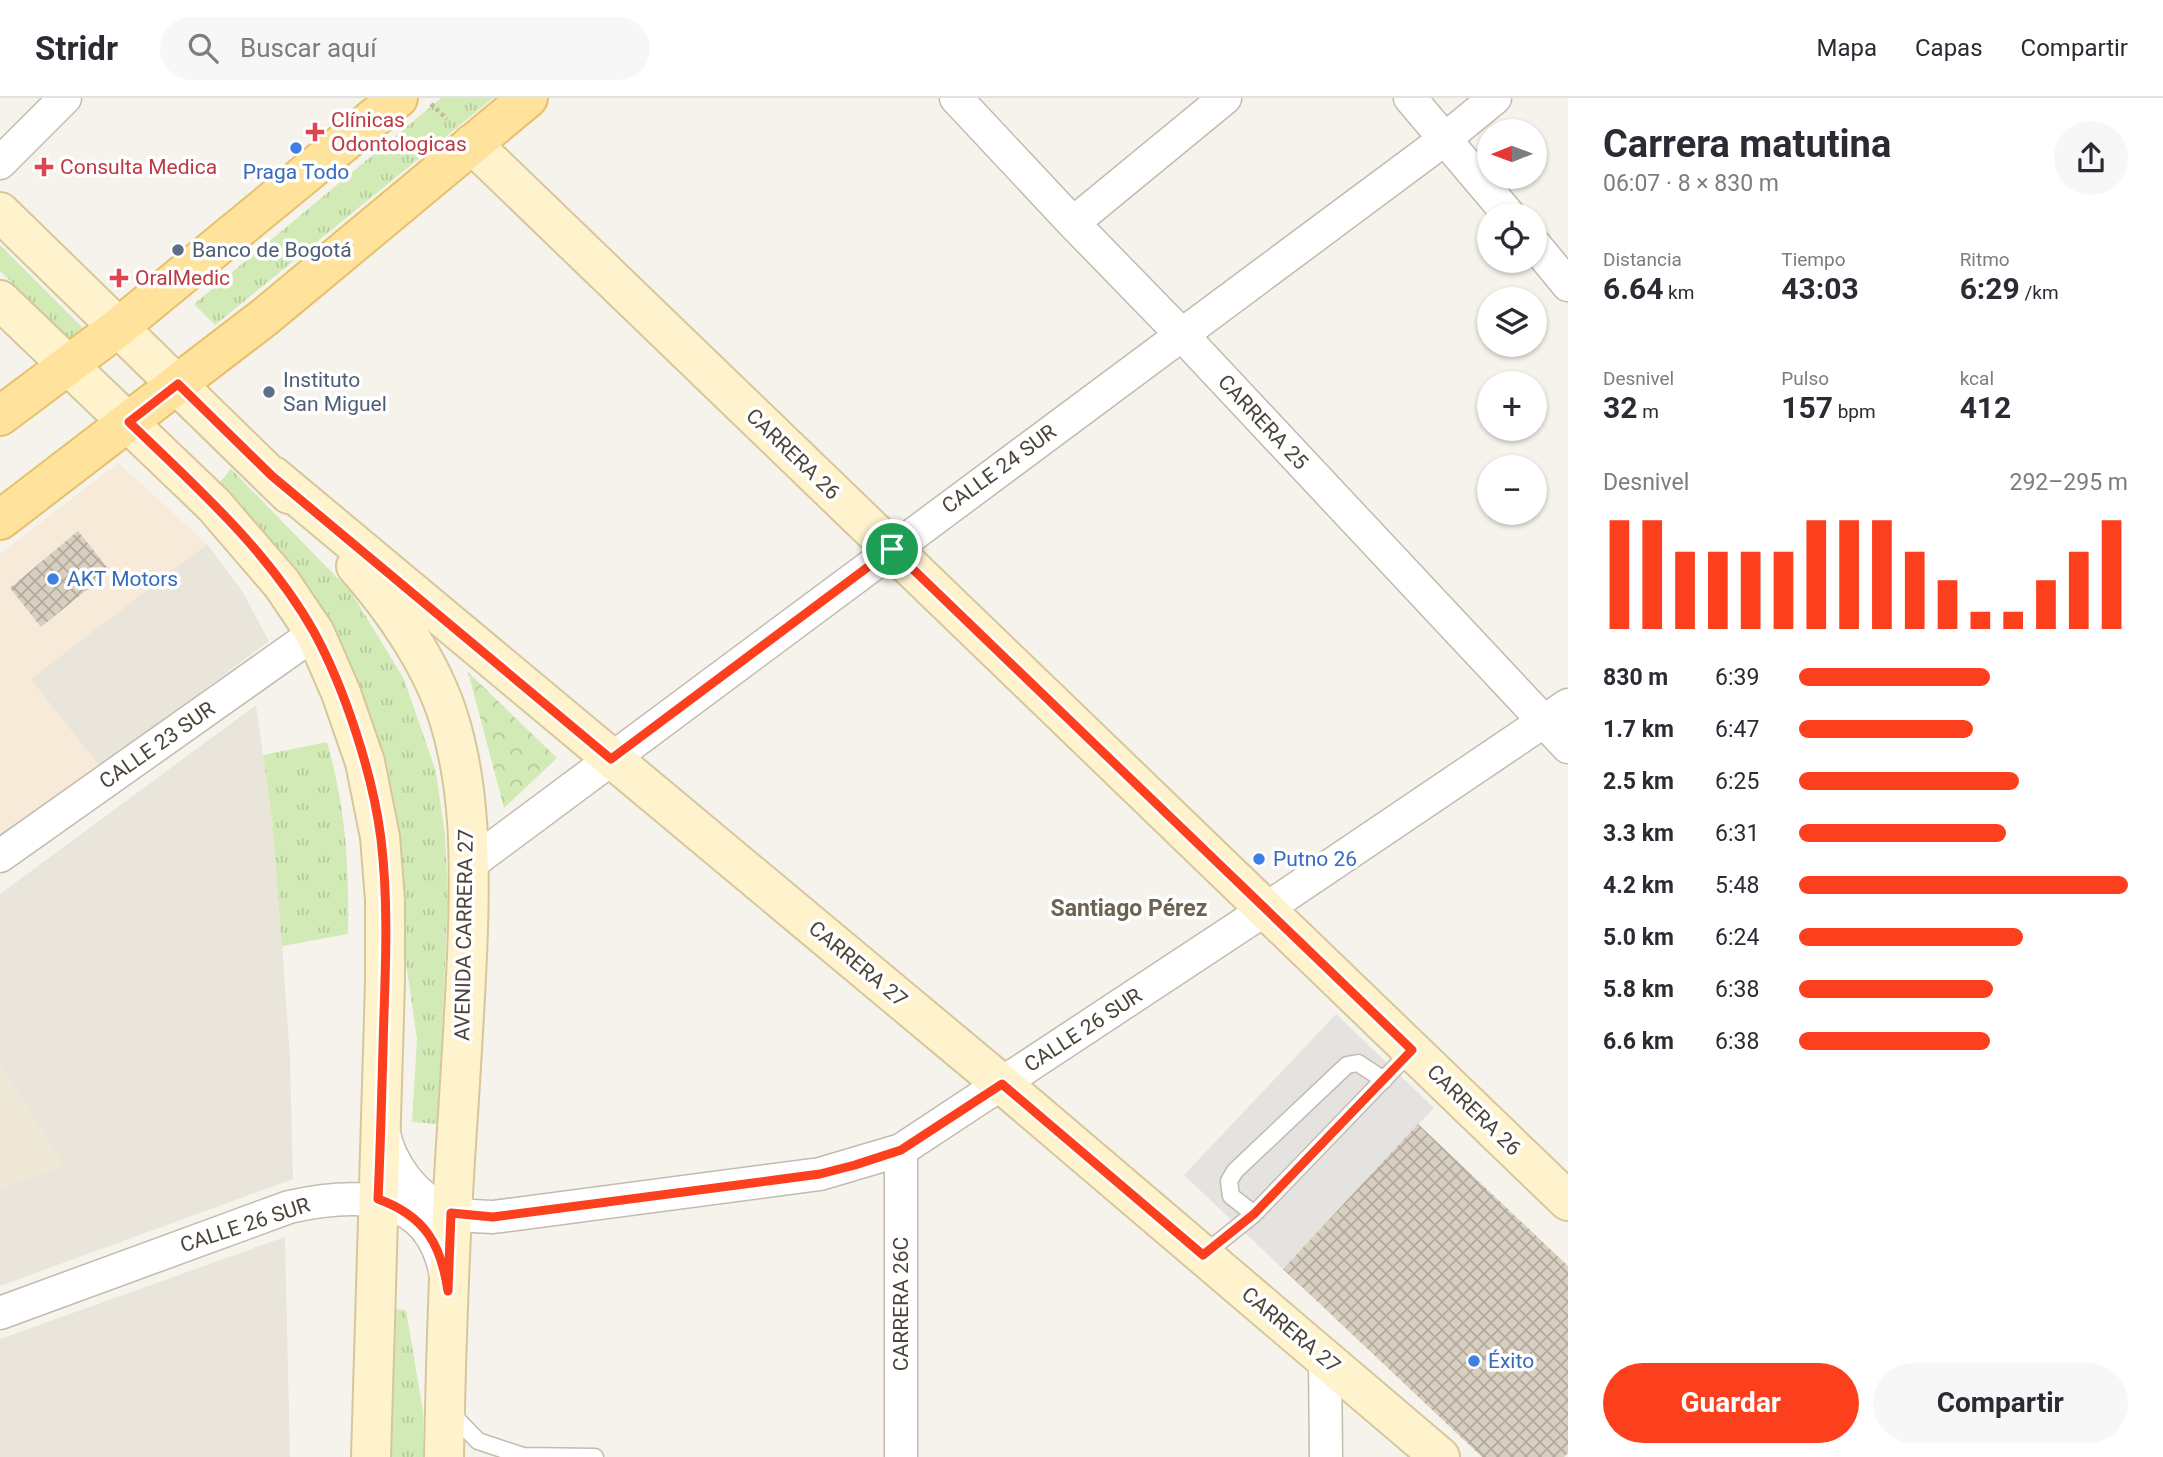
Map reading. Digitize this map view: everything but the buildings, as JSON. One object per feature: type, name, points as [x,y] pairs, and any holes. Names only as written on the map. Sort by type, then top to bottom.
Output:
[{"type":"main road","points":[[0,416],[119,327],[398,98]]},
{"type":"main road","points":[[0,520],[266,316],[528,98]]},
{"type":"street","points":[[0,163],[65,98]]},
{"type":"street","points":[[1073,223],[1225,98]]},
{"type":"street","points":[[1410,98],[1499,203]]},
{"type":"street","name":"CALLE 24 SUR","points":[[470,865],[1445,139],[1495,98]]},
{"type":"street","name":"CARRERA 25","points":[[965,101],[1073,223],[1556,713],[1568,747]]},
{"type":"street","name":"CARRERA 26","points":[[472,144],[1568,1200]]},
{"type":"street","name":"AVENIDA CARRERA 27","points":[[0,212],[272,476],[359,569],[402,625],[429,674],[448,717],[459,763],[470,865],[464,1027],[451,1213],[444,1457]]},
{"type":"street","points":[[1547,257],[1565,276]]},
{"type":"street","points":[[0,300],[215,505],[282,583],[315,633],[341,693],[365,762],[380,837],[385,900],[371,1457]]},
{"type":"street","name":"CARRERA 27","points":[[272,476],[1002,1084],[1440,1457]]},
{"type":"street","name":"CALLE 23 SUR","points":[[0,856],[315,633]]},
{"type":"street","name":"CALLE 26 SUR","points":[[381,1123],[391,1156],[405,1180],[427,1199],[451,1213],[493,1217],[820,1174],[901,1150],[1556,713]]},
{"type":"street","name":"CARRERA 26C","points":[[901,1150],[901,1457]]},
{"type":"street","name":"CALLE 26 SUR","points":[[0,1313],[289,1207],[321,1200],[353,1198],[378,1199],[405,1212],[427,1231],[441,1257],[448,1291]]},
{"type":"street","points":[[1325,1359],[1326,1457]]},
{"type":"lane","points":[[1203,1255],[1254,1214],[1412,1050]]},
{"type":"lane","points":[[1254,1214],[1231,1196],[1229,1181],[1235,1171],[1347,1065],[1358,1063],[1384,1080]]},
{"type":"lane","points":[[445,1408],[478,1441],[523,1457],[595,1457]]},
{"type":"shaded area","points":[[118,463],[207,544],[31,679],[100,767],[0,839],[0,554]]},
{"type":"shaded area","points":[[207,544],[242,591],[269,641],[100,767],[30,679]]},
{"type":"shaded area","points":[[256,705],[272,819],[282,941],[290,1060],[293,1179],[0,1286],[0,1188],[64,1165],[0,1066],[0,894]]},
{"type":"shaded area","points":[[1336,1014],[1434,1108],[1283,1269],[1184,1175]]},
{"type":"shaded area","points":[[0,1066],[64,1165],[0,1188]]},
{"type":"shaded area","points":[[285,1237],[290,1457],[0,1457],[0,1339]]},
{"type":"green space","points":[[441,98],[493,98],[215,325],[194,304]]},
{"type":"green space","points":[[0,245],[83,328],[69,339],[0,271]]},
{"type":"green space","points":[[231,469],[351,592],[404,679],[436,772],[445,835],[448,898],[438,1124],[412,1122],[417,1039],[404,949],[404,883],[395,809],[375,733],[295,572],[220,482]]},
{"type":"green space","points":[[468,672],[557,758],[504,808]]},
{"type":"green space","points":[[327,742],[345,837],[348,934],[282,946],[272,819],[263,755]]},
{"type":"green space","points":[[392,1309],[406,1310],[423,1411],[423,1457],[390,1457]]},
{"type":"place","name":"Clínicas Odontologicas","points":[[315,132]]},
{"type":"place","name":"Praga Todo","points":[[296,148]]},
{"type":"place","name":"Consulta Medica","points":[[44,167]]},
{"type":"place","name":"Banco de Bogotá","points":[[178,250]]},
{"type":"place","name":"OralMedic","points":[[119,278]]},
{"type":"place","name":"Instituto San Miguel","points":[[269,392]]},
{"type":"place","name":"AKT Motors","points":[[53,579]]},
{"type":"place","name":"Putno 26","points":[[1259,859]]},
{"type":"place","name":"Éxito","points":[[1474,1361]]},
{"type":"district","name":"Santiago Pérez","points":[[1129,908]]},
{"type":"route","points":[[178,384],[272,476],[611,759],[892,549],[1412,1050],[1254,1214],[1203,1255],[1002,1084],[901,1150],[820,1174],[493,1217],[451,1213],[448,1291],[441,1257],[427,1231],[405,1212],[378,1199],[385,900],[380,837],[365,762],[341,693],[315,633],[282,583],[215,505],[129,422],[178,384]]}]
